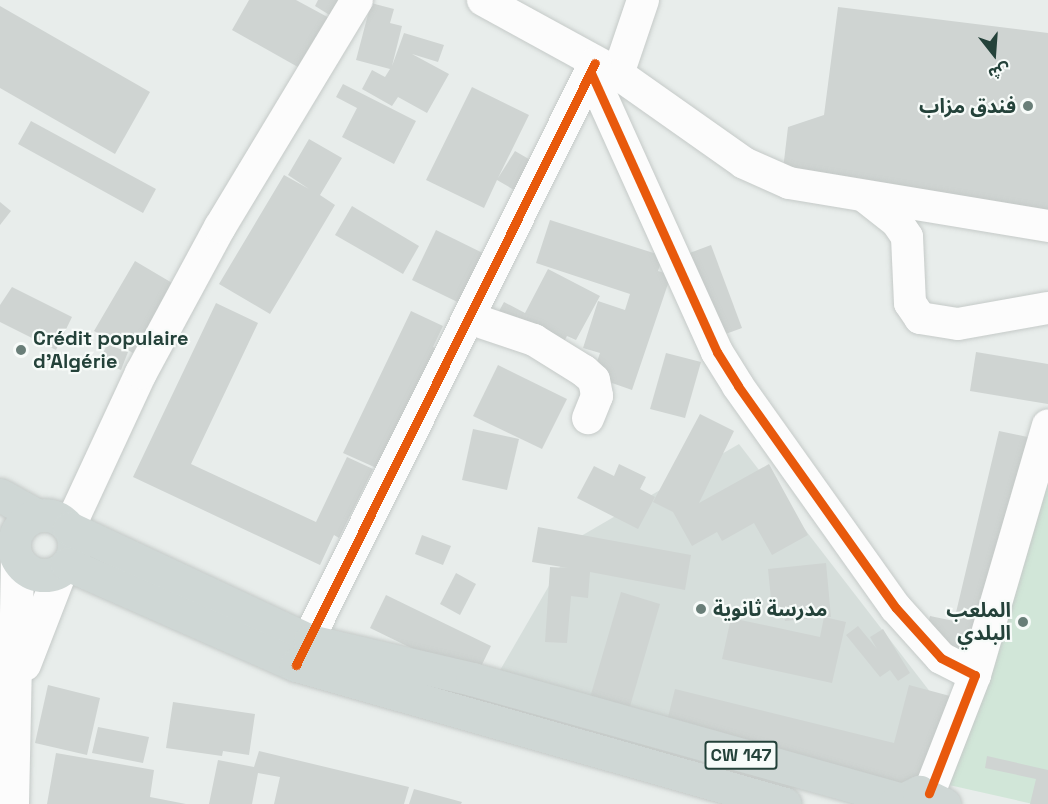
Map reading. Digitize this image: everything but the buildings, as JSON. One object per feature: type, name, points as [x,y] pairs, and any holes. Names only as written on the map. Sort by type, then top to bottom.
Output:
[{"type":"main road","name":"CW 147","points":[[0,495],[36,515],[53,516],[69,528],[303,653],[472,678],[916,800]]},
{"type":"main road","points":[[10,549],[21,525],[36,515]]},
{"type":"main road","points":[[64,568],[75,546],[69,528]]},
{"type":"main road","name":"CW 147","points":[[10,549],[31,573],[64,568],[303,653],[785,804]]},
{"type":"street","points":[[69,528],[141,373],[214,237],[357,0]]},
{"type":"street","points":[[483,0],[601,70],[744,163],[789,183],[1048,225]]},
{"type":"street","points":[[303,653],[470,318],[601,70],[643,0]]},
{"type":"street","points":[[601,70],[717,352],[738,386],[896,608],[941,657],[975,675]]},
{"type":"street","points":[[860,193],[897,222],[907,237],[910,303],[920,318],[958,324],[1048,308]]},
{"type":"street","points":[[470,318],[534,340],[584,370],[594,380],[597,396],[588,418]]},
{"type":"street","points":[[916,800],[975,675],[1048,425]]},
{"type":"street","points":[[10,549],[17,679],[12,804]]},
{"type":"street","points":[[17,679],[64,568]]},
{"type":"shaded area","name":"مدرسة ثانوية","points":[[739,444],[931,693],[902,794],[495,679],[576,539]]},
{"type":"green space","name":"الملعب البلدي","points":[[1048,459],[1048,804],[1033,804],[949,785]]},
{"type":"cycle path","points":[[296,665],[595,63]]},
{"type":"cycle path","points":[[591,73],[717,352],[738,386],[896,608],[941,658],[975,675],[929,793]]},
{"type":"place","name":"فندق مزاب","points":[[1028,106]]},
{"type":"place","name":"Crédit populaire d'Algérie","points":[[21,350]]},
{"type":"place","name":"مدرسة ثانوية","points":[[701,609]]},
{"type":"place","name":"الملعب البلدي","points":[[1023,622]]}]
